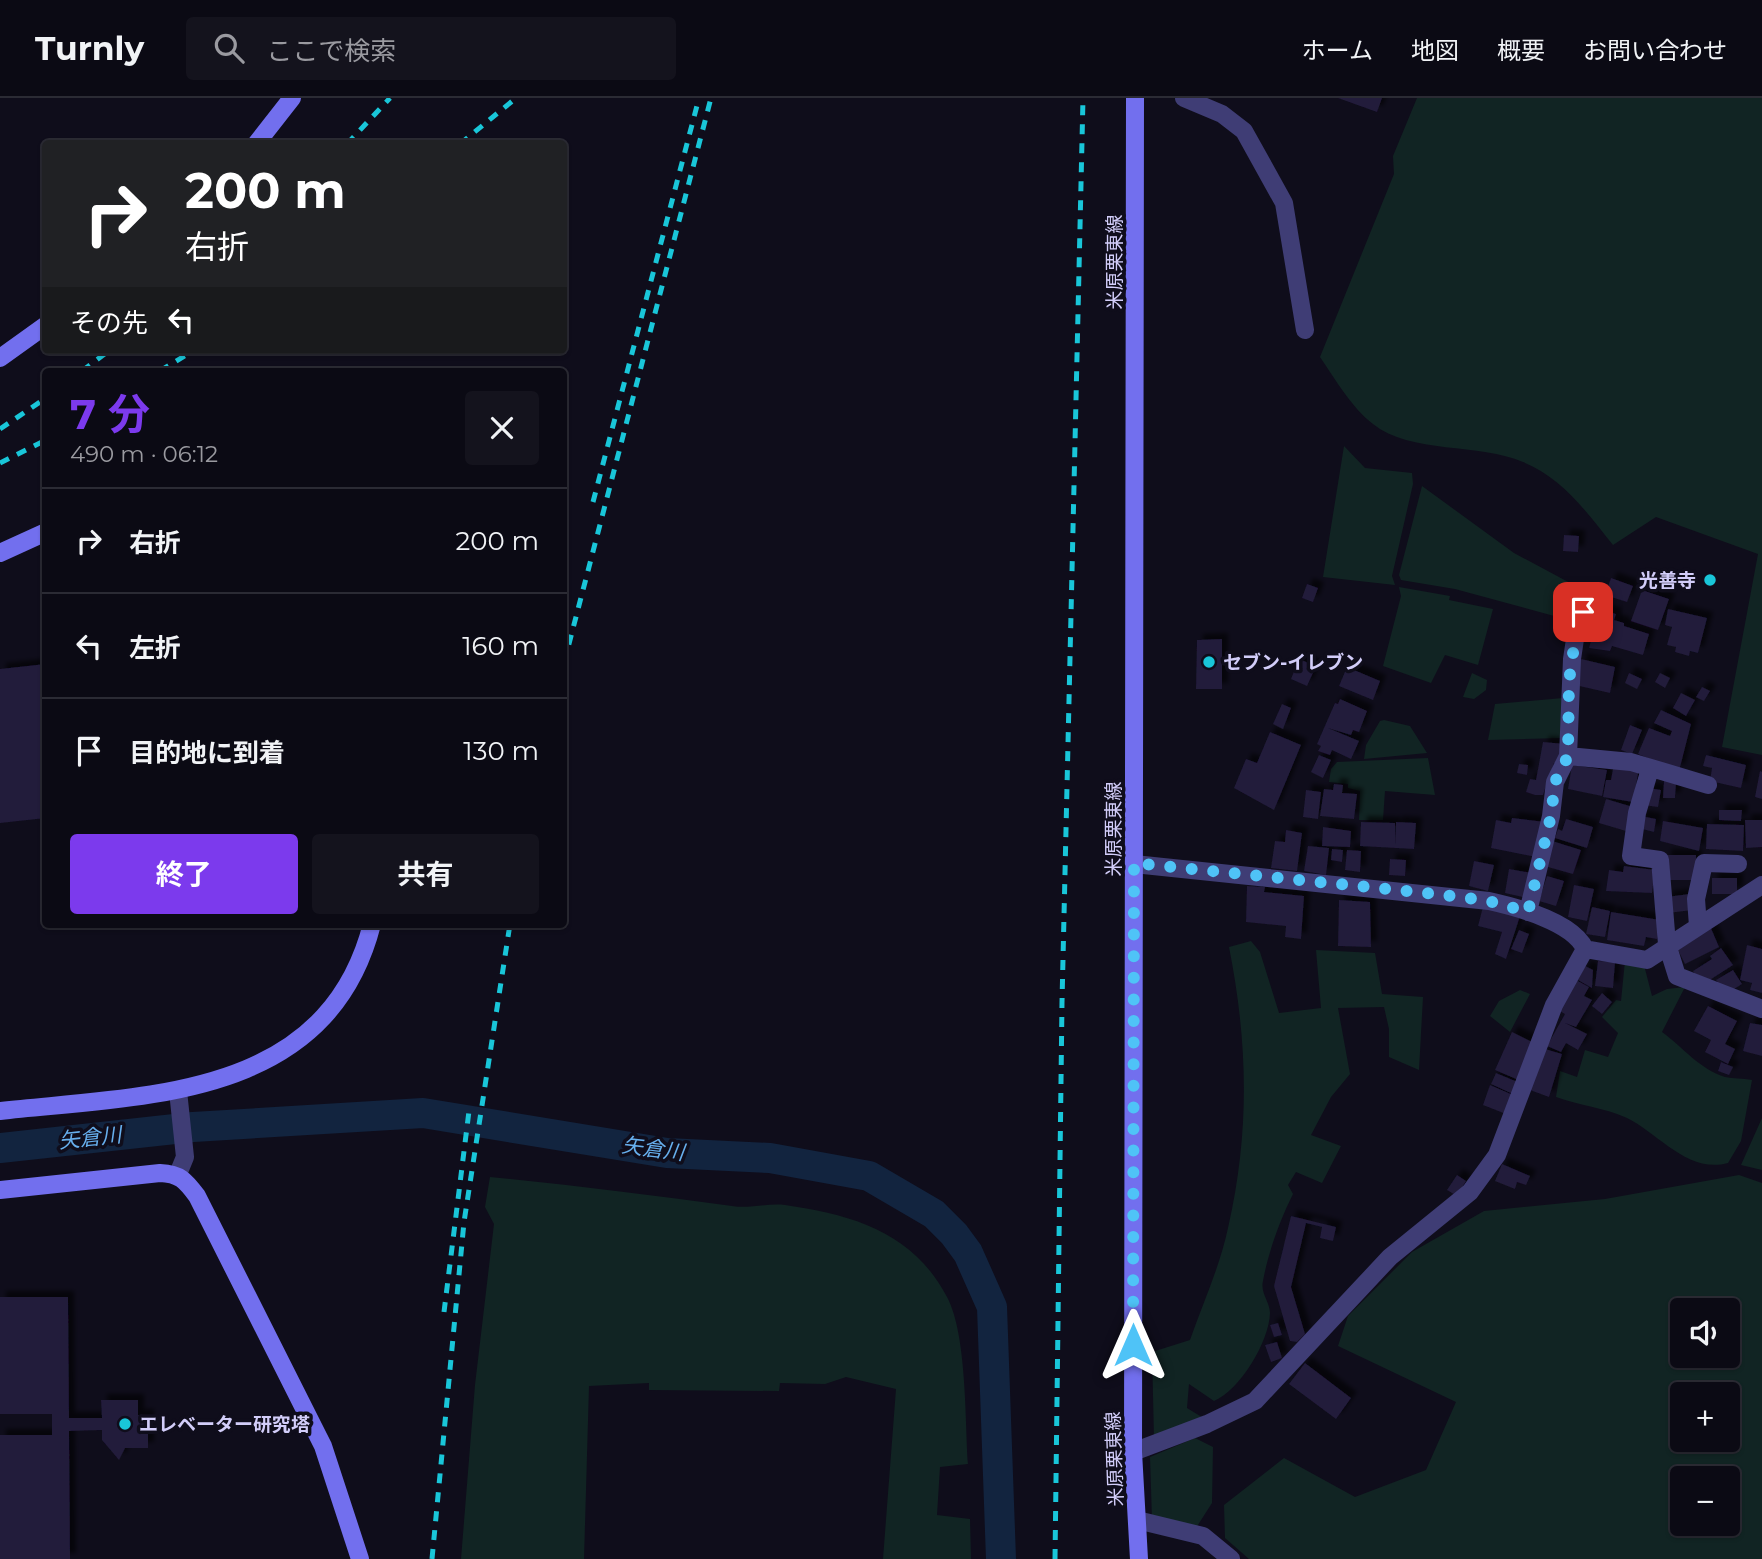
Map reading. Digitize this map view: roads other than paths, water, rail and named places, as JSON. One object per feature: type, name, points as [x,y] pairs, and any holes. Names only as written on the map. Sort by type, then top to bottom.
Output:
[{"type":"main road","points":[[259,140],[292,98]]},
{"type":"main road","name":"米原栗東線","points":[[1135,98],[1133,1452],[1139,1559]]},
{"type":"main road","points":[[2,350],[42,327]]},
{"type":"main road","points":[[0,553],[42,534]]},
{"type":"main road","points":[[0,1111],[179,1095],[251,1069],[291,1045],[339,996],[354,973],[371,928]]},
{"type":"main road","points":[[0,1190],[160,1173],[178,1174],[197,1196],[323,1446],[360,1559]]},
{"type":"street","points":[[1184,98],[1223,114],[1244,131],[1284,203],[1305,330]]},
{"type":"street","points":[[1528,912],[1551,816],[1555,782],[1568,756],[1572,659],[1577,626],[1589,598]]},
{"type":"street","points":[[1568,756],[1631,762],[1708,785]]},
{"type":"street","points":[[1650,769],[1637,813],[1631,856],[1660,860],[1667,944],[1677,976],[1762,1009]]},
{"type":"street","points":[[1134,863],[1489,901],[1528,912],[1566,929],[1585,949],[1647,960],[1667,944],[1762,885]]},
{"type":"street","points":[[1698,926],[1696,899],[1704,863],[1738,864]]},
{"type":"street","points":[[1133,1452],[1207,1424],[1255,1401],[1390,1257],[1470,1192],[1497,1155],[1554,1005],[1585,949]]},
{"type":"street","points":[[178,1174],[185,1157],[179,1095]]},
{"type":"street","points":[[1137,1520],[1203,1536],[1231,1559]]},
{"type":"waterway","name":"矢倉川","points":[[0,1148],[193,1127],[423,1113],[667,1153],[770,1158],[869,1176],[934,1214],[954,1234],[968,1253],[992,1307],[1001,1559]]},
{"type":"railway","points":[[351,140],[390,98]]},
{"type":"railway","points":[[465,140],[516,98]]},
{"type":"railway","points":[[593,502],[699,98]]},
{"type":"railway","points":[[567,651],[711,98]]},
{"type":"railway","points":[[1055,1559],[1062,1002],[1083,98]]},
{"type":"railway","points":[[86,368],[105,354]]},
{"type":"railway","points":[[165,368],[188,354]]},
{"type":"railway","points":[[0,429],[42,401]]},
{"type":"railway","points":[[0,463],[42,442]]},
{"type":"railway","points":[[432,1559],[464,1222],[509,928]]},
{"type":"railway","points":[[444,1312],[469,1111]]},
{"type":"place","name":"光善寺","points":[[1710,580]]},
{"type":"place","name":"セブン-イレブン","points":[[1209,662]]},
{"type":"place","name":"エレベーター研究塔","points":[[125,1424]]}]
